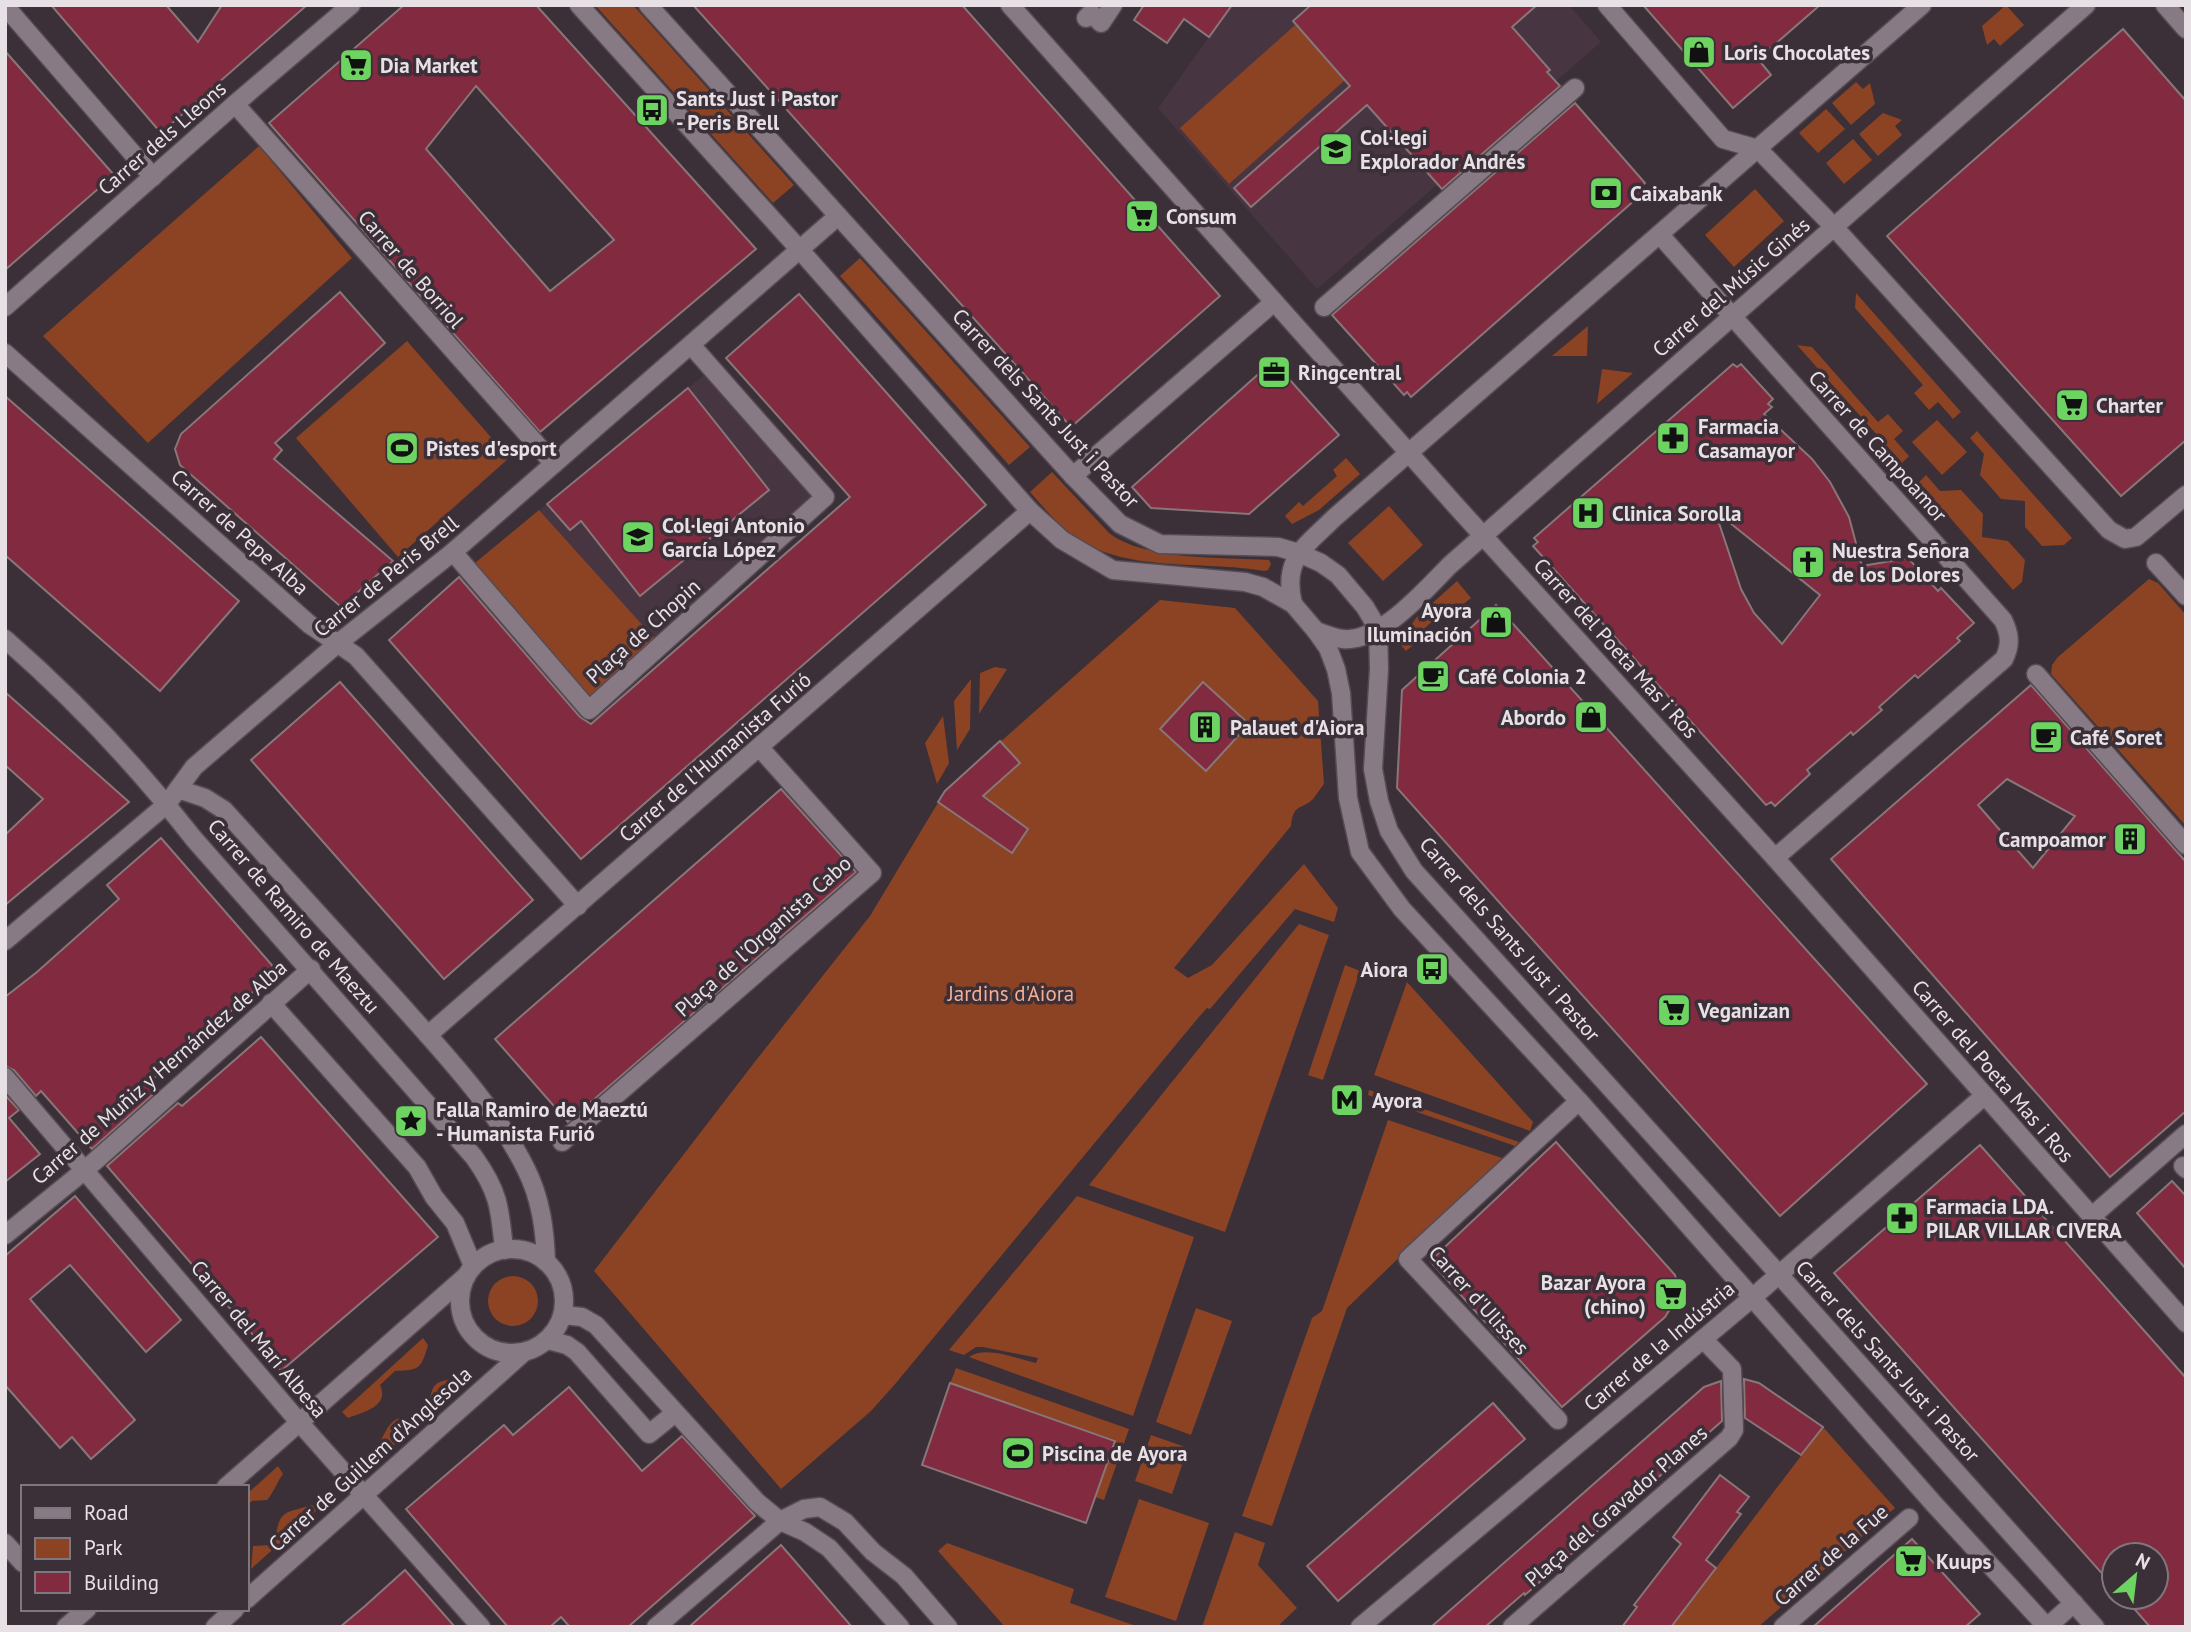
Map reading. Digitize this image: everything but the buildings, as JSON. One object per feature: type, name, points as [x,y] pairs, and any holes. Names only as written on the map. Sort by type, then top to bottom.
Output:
[{"type":"street","name":"Carrer dels Lleons","points":[[5,307],[351,5]]},
{"type":"street","points":[[579,5],[1030,511],[1062,540],[1113,570],[1245,582],[1263,587],[1293,604],[1328,648],[1336,669],[1341,693],[1348,798],[1360,852],[1402,909],[1579,1101],[1934,1504],[2047,1627],[2074,1603]]},
{"type":"street","name":"Carrer dels Sants Just i Pastor","points":[[648,5],[1073,476],[1120,524],[1160,544],[1278,547],[1321,563],[1338,575],[1365,607],[1378,629],[1379,669],[1373,769],[1379,801],[1389,831],[1415,871],[2095,1627]]},
{"type":"street","name":"Carrer del Poeta Mas i Ros","points":[[1010,5],[1483,536],[1775,858],[2186,1323]]},
{"type":"street","points":[[1086,18],[1091,13],[1101,23],[1113,5]]},
{"type":"street","points":[[1607,5],[1723,138],[1758,149],[1834,227],[2109,530],[2124,539],[2136,537],[2186,495]]},
{"type":"street","points":[[1293,604],[1289,571],[1299,553],[1334,518],[1922,5]]},
{"type":"street","name":"Carrer del Músic Ginés","points":[[1378,629],[1409,605],[1483,536],[2086,5]]},
{"type":"street","points":[[2165,5],[2186,29]]},
{"type":"street","points":[[5,6],[153,177]]},
{"type":"street","points":[[1324,307],[1575,88]]},
{"type":"street","name":"Carrer de Borriol","points":[[235,104],[554,464]]},
{"type":"street","name":"Carrer de Peris Brell","points":[[5,941],[172,796],[194,767],[337,644],[453,552],[838,216]]},
{"type":"street","name":"Carrer de Campoamor","points":[[1660,235],[2003,620],[2010,641],[2004,659],[1775,858]]},
{"type":"street","points":[[1073,476],[1274,302]]},
{"type":"street","name":"Plaça de Chopin","points":[[453,552],[590,710],[825,497],[691,345]]},
{"type":"street","name":"Carrer de Pepe Alba","points":[[5,352],[309,624],[356,656],[578,906]]},
{"type":"street","name":"Carrer de l'Humanista Furió","points":[[428,1035],[1030,511]]},
{"type":"street","points":[[2156,563],[2186,596]]},
{"type":"street","points":[[1316,631],[1350,639],[1378,629]]},
{"type":"street","name":"Carrer de Ramiro de Maeztu","points":[[5,639],[57,684],[172,796],[194,839],[474,1157],[486,1173],[500,1204],[505,1250]]},
{"type":"street","points":[[2036,674],[2186,845]]},
{"type":"street","name":"Plaça de l'Organista Cabo","points":[[562,1142],[872,873],[760,748]]},
{"type":"street","name":"Carrer de Ramiro de Maeztu","points":[[172,796],[205,798],[225,810],[428,1035],[500,1123],[527,1171],[544,1223],[546,1262]]},
{"type":"street","name":"Carrer de Muñiz y Hernández de Alba","points":[[5,1235],[85,1170],[311,969]]},
{"type":"street","points":[[228,1485],[469,1271],[493,1252],[527,1252],[546,1262],[556,1273],[562,1286],[563,1314],[548,1340],[523,1353],[493,1351],[469,1332],[459,1305],[460,1290],[469,1271],[455,1223],[434,1197],[417,1167],[271,1003]]},
{"type":"street","name":"Carrer del Marí Albesa","points":[[5,1077],[299,1422],[481,1627]]},
{"type":"street","name":"Carrer de la Indústria","points":[[1360,1627],[1752,1298],[1984,1096]]},
{"type":"street","name":"Carrer d'Ulisses","points":[[1558,1420],[1408,1259],[1579,1101]]},
{"type":"street","points":[[2091,1217],[2186,1134]]},
{"type":"street","points":[[563,1314],[582,1317],[596,1325],[757,1502],[779,1521],[805,1532],[829,1548],[900,1627]]},
{"type":"street","name":"Plaça del Gravador Planes","points":[[1512,1627],[1729,1438],[1734,1430],[1732,1369],[1703,1339]]},
{"type":"street","points":[[548,1340],[567,1345],[577,1352],[649,1434],[675,1413]]},
{"type":"street","name":"Carrer de Guillem d'Anglesola","points":[[248,1598],[523,1353]]},
{"type":"street","points":[[656,1627],[779,1521],[804,1509],[820,1507],[845,1521],[873,1552],[904,1577],[948,1627]]},
{"type":"street","name":"Carrer de la Fue","points":[[1783,1627],[1909,1518]]},
{"type":"street","points":[[5,1543],[21,1561]]},
{"type":"street","points":[[215,1627],[233,1611]]},
{"type":"shaded area","name":"Col·legi Explorador Andrés","points":[[1232,5],[1569,5],[1601,42],[1317,289],[1158,108]]},
{"type":"shaded area","name":"Col·legi Antonio García López","points":[[704,375],[812,497],[590,697],[475,563]]},
{"type":"green space","points":[[595,5],[633,5],[794,185],[773,203]]},
{"type":"green space","points":[[2006,5],[2024,25],[2000,46],[1994,39],[1987,45],[1982,26]]},
{"type":"green space","points":[[1295,25],[1345,80],[1229,184],[1180,128]]},
{"type":"green space","points":[[1856,82],[1863,89],[1870,83],[1875,104],[1851,125],[1832,103]]},
{"type":"green space","points":[[1826,109],[1845,129],[1818,153],[1799,133]]},
{"type":"green space","points":[[1883,113],[1902,120],[1895,126],[1902,135],[1878,156],[1859,134]]},
{"type":"green space","points":[[1853,139],[1872,160],[1844,184],[1826,163]]},
{"type":"green space","points":[[259,146],[352,258],[148,443],[43,336]]},
{"type":"green space","points":[[1755,189],[1784,221],[1734,267],[1705,235]]},
{"type":"green space","points":[[860,258],[1030,447],[1009,465],[840,276]]},
{"type":"green space","points":[[1856,293],[1961,412],[1953,419],[1938,402],[1929,410],[1914,393],[1923,385],[1855,308]]},
{"type":"green space","points":[[1588,326],[1587,356],[1552,356]]},
{"type":"green space","name":"Pistes d'esport","points":[[407,341],[509,458],[398,557],[296,438]]},
{"type":"green space","points":[[1797,345],[1812,347],[1878,422],[1888,414],[1903,431],[1894,439],[1909,456],[1902,463]]},
{"type":"green space","points":[[1602,369],[1633,373],[1597,404]]},
{"type":"green space","points":[[1937,420],[1967,452],[1942,475],[1912,442]]},
{"type":"green space","points":[[1977,431],[2072,538],[2064,545],[2042,546],[2025,527],[2025,501],[2001,499],[1980,475],[1984,454],[1970,438]]},
{"type":"green space","points":[[1346,458],[1360,474],[1319,510],[1292,524],[1285,516],[1299,502],[1303,506],[1337,476],[1333,470]]},
{"type":"green space","points":[[1052,472],[1109,533],[1124,542],[1163,553],[1269,560],[1271,564],[1268,570],[1264,571],[1164,563],[1114,555],[1091,547],[1065,529],[1030,492]]},
{"type":"green space","points":[[1926,475],[1940,491],[1961,490],[1983,514],[1982,537],[2008,541],[2025,560],[2022,582],[2013,590],[1919,482]]},
{"type":"green space","points":[[1389,506],[1423,545],[1383,581],[1348,543]]},
{"type":"green space","points":[[539,510],[655,639],[590,697],[475,563]]},
{"type":"green space","points":[[2149,579],[2158,583],[2186,615],[2186,826],[2051,674],[2052,665],[2058,657]]},
{"type":"green space","points":[[1457,581],[1471,598],[1457,609],[1452,604],[1418,634],[1422,638],[1406,651],[1399,643],[1416,618]]},
{"type":"green space","name":"Jardins d'Aiora","points":[[1160,600],[1235,608],[1318,701],[1324,784],[1313,799],[1296,810],[1291,826],[1174,968],[1188,978],[1212,965],[1304,864],[1338,908],[1334,922],[1295,909],[1210,1009],[1207,1008],[1198,1018],[896,1383],[871,1411],[781,1489],[594,1271],[870,916],[945,791]]},
{"type":"green space","points":[[995,667],[1007,669],[979,714],[980,673]]},
{"type":"green space","points":[[971,679],[970,729],[957,750],[954,701]]},
{"type":"green space","points":[[943,716],[949,763],[937,784],[925,743]]},
{"type":"green space","points":[[1299,924],[1329,935],[1225,1232],[1089,1185]]},
{"type":"green space","points":[[1345,965],[1360,971],[1323,1080],[1308,1075]]},
{"type":"green space","points":[[1407,982],[1533,1122],[1530,1131],[1374,1075]]},
{"type":"green space","points":[[1369,1090],[1519,1142],[1515,1146],[1368,1095]]},
{"type":"green space","points":[[1388,1120],[1502,1158],[1347,1308],[1272,1526],[1242,1516],[1312,1318],[1322,1311]]},
{"type":"green space","points":[[1077,1196],[1194,1237],[1133,1416],[969,1357],[984,1352],[1036,1363],[1038,1358],[983,1347],[976,1347],[964,1355],[949,1350]]},
{"type":"green space","points":[[513,1276],[530,1284],[538,1301],[530,1318],[513,1326],[496,1318],[488,1301],[496,1284]]},
{"type":"green space","points":[[1196,1308],[1232,1321],[1191,1435],[1156,1422]]},
{"type":"green space","points":[[423,1338],[428,1345],[418,1367],[395,1371],[380,1385],[381,1398],[374,1407],[348,1418],[342,1412]]},
{"type":"green space","points":[[956,1368],[1129,1429],[1104,1500],[1095,1497],[1115,1440],[950,1384]]},
{"type":"green space","points":[[458,1378],[464,1383],[382,1456],[377,1449],[390,1424],[400,1418],[413,1421],[429,1407],[431,1392],[439,1382]]},
{"type":"green space","points":[[1823,1427],[1895,1508],[1758,1627],[1671,1627]]},
{"type":"green space","points":[[1151,1435],[1188,1448],[1172,1494],[1135,1481]]},
{"type":"green space","points":[[278,1466],[283,1474],[267,1500],[252,1501],[248,1504],[248,1493]]},
{"type":"green space","points":[[1139,1499],[1209,1523],[1176,1621],[1105,1597]]},
{"type":"green space","points":[[312,1505],[317,1510],[251,1569],[253,1546],[270,1545],[285,1514]]},
{"type":"green space","points":[[1235,1532],[1265,1543],[1258,1565],[1297,1608],[1277,1627],[1202,1627]]},
{"type":"green space","points":[[947,1543],[1074,1589],[1070,1603],[1139,1627],[1005,1627],[938,1551]]},
{"type":"place","name":"Loris Chocolates","points":[[1699,52]]},
{"type":"place","name":"Dia Market","points":[[356,65]]},
{"type":"place","name":"Sants Just i Pastor - Peris Brell","points":[[652,110]]},
{"type":"place","name":"Col·legi Explorador Andrés","points":[[1336,149]]},
{"type":"place","name":"Caixabank","points":[[1606,193]]},
{"type":"place","name":"Consum","points":[[1142,216]]},
{"type":"place","name":"Ringcentral","points":[[1274,372]]},
{"type":"place","name":"Charter","points":[[2072,405]]},
{"type":"place","name":"Farmacia Casamayor","points":[[1673,438]]},
{"type":"place","name":"Pistes d'esport","points":[[402,448]]},
{"type":"place","name":"Clinica Sorolla","points":[[1588,513]]},
{"type":"place","name":"Col·legi Antonio García López","points":[[638,537]]},
{"type":"place","name":"Nuestra Señora de los Dolores","points":[[1808,562]]},
{"type":"place","name":"Ayora Iluminación","points":[[1496,622]]},
{"type":"place","name":"Café Colonia 2","points":[[1433,676]]},
{"type":"place","name":"Abordo","points":[[1591,717]]},
{"type":"place","name":"Palauet d'Aiora","points":[[1205,727]]},
{"type":"place","name":"Café Soret","points":[[2046,737]]},
{"type":"place","name":"Campoamor","points":[[2130,839]]},
{"type":"place","name":"Aiora","points":[[1432,969]]},
{"type":"place","name":"Veganizan","points":[[1674,1010]]},
{"type":"place","name":"Ayora","points":[[1347,1100]]},
{"type":"place","name":"Falla Ramiro de Maeztú - Humanista Furió","points":[[411,1121]]},
{"type":"place","name":"Farmacia LDA. PILAR VILLAR CIVERA","points":[[1902,1218]]},
{"type":"place","name":"Bazar Ayora (chino)","points":[[1671,1294]]},
{"type":"place","name":"Piscina de Ayora","points":[[1018,1453]]},
{"type":"place","name":"Kuups","points":[[1911,1561]]}]
